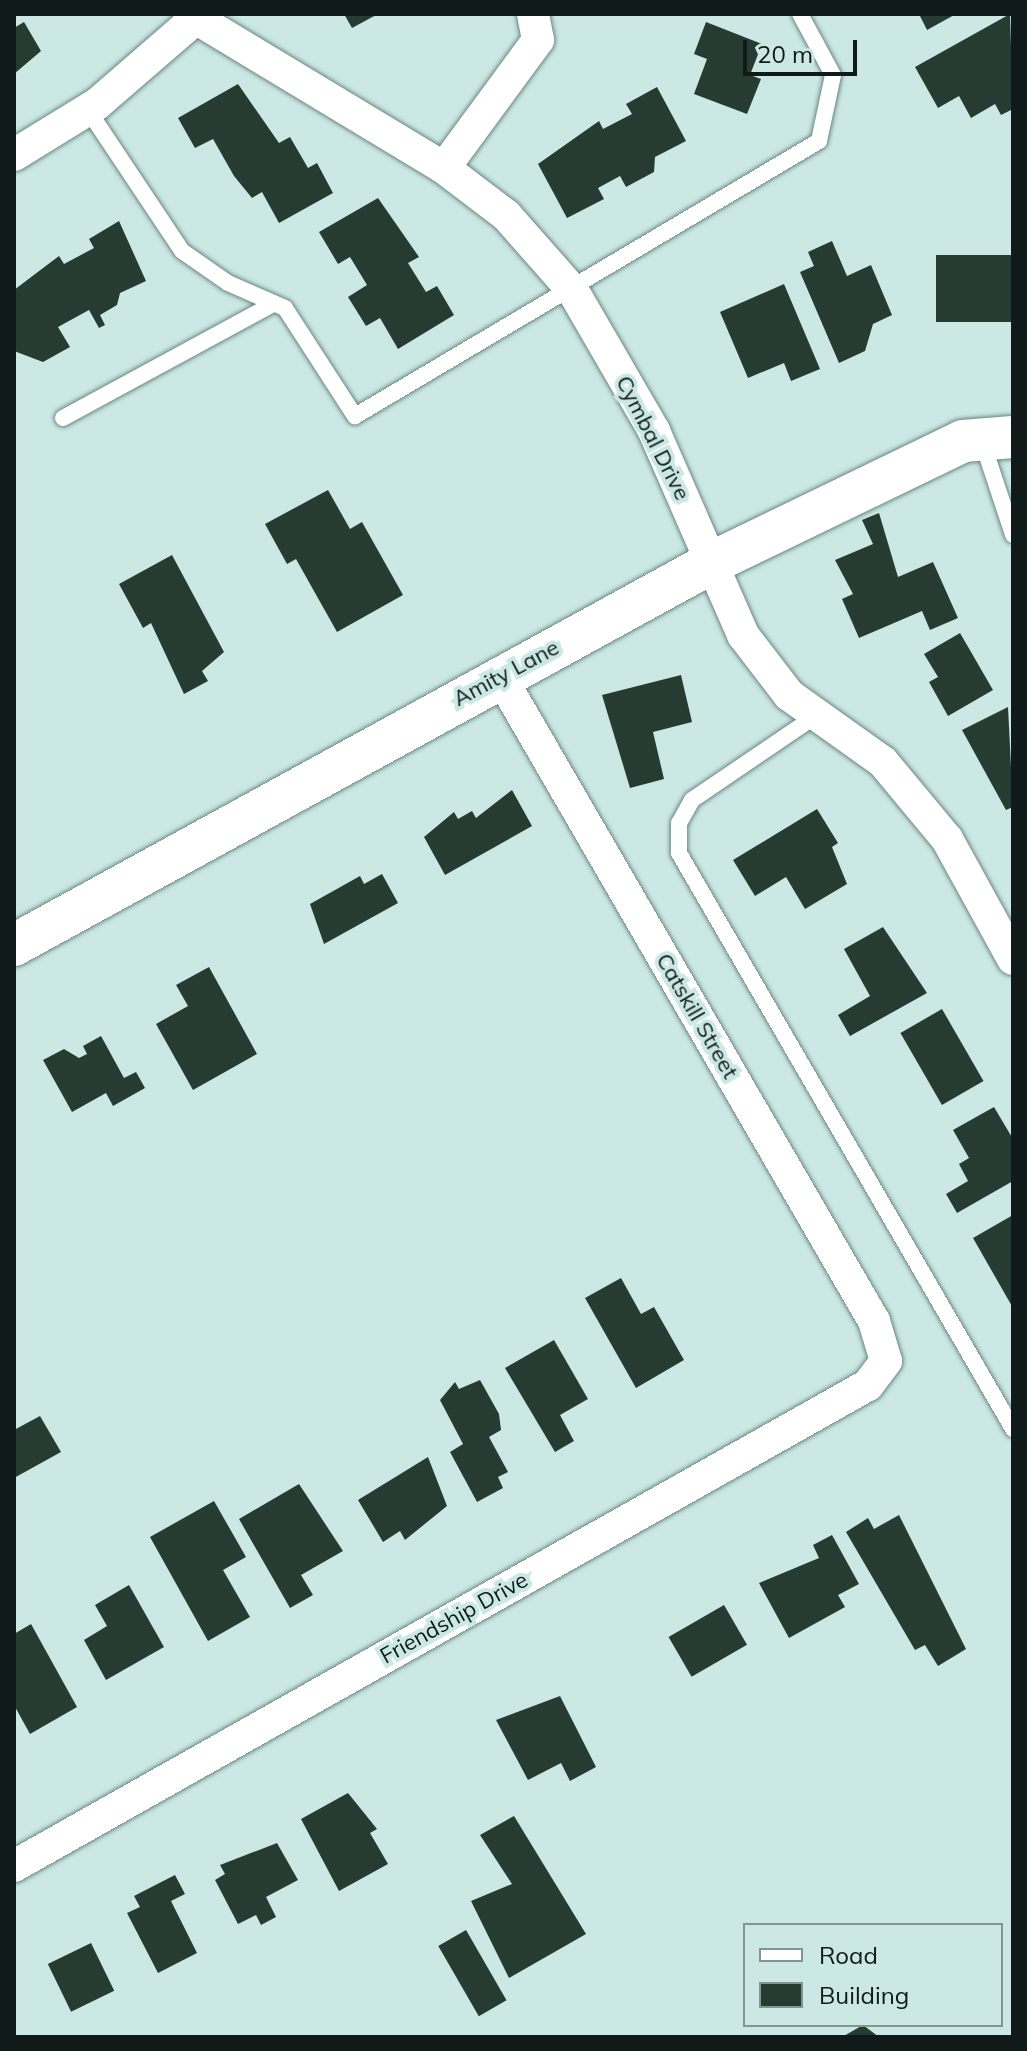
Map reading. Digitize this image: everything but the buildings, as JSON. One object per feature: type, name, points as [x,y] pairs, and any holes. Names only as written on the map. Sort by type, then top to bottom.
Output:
[{"type":"street","points":[[444,168],[538,40],[533,14]]},
{"type":"street","points":[[14,155],[88,110],[192,16]]},
{"type":"street","name":"Cymbal Drive","points":[[192,16],[444,168],[506,215],[573,291],[654,431],[743,635],[789,695],[883,762],[947,839],[1013,959]]},
{"type":"street","name":"Amity Lane","points":[[14,945],[713,562],[963,441],[997,438]]},
{"type":"street","name":"Catskill Street","points":[[500,676],[874,1321],[886,1361]]},
{"type":"street","name":"Friendship Drive","points":[[14,1866],[868,1385],[886,1361]]},
{"type":"lane","points":[[88,110],[182,251],[285,308],[355,416],[573,291],[819,141],[833,75],[800,14]]},
{"type":"lane","points":[[63,418],[273,304]]},
{"type":"lane","points":[[997,438],[1013,535]]},
{"type":"lane","points":[[817,715],[692,800],[679,823],[679,853],[1013,1429]]}]
